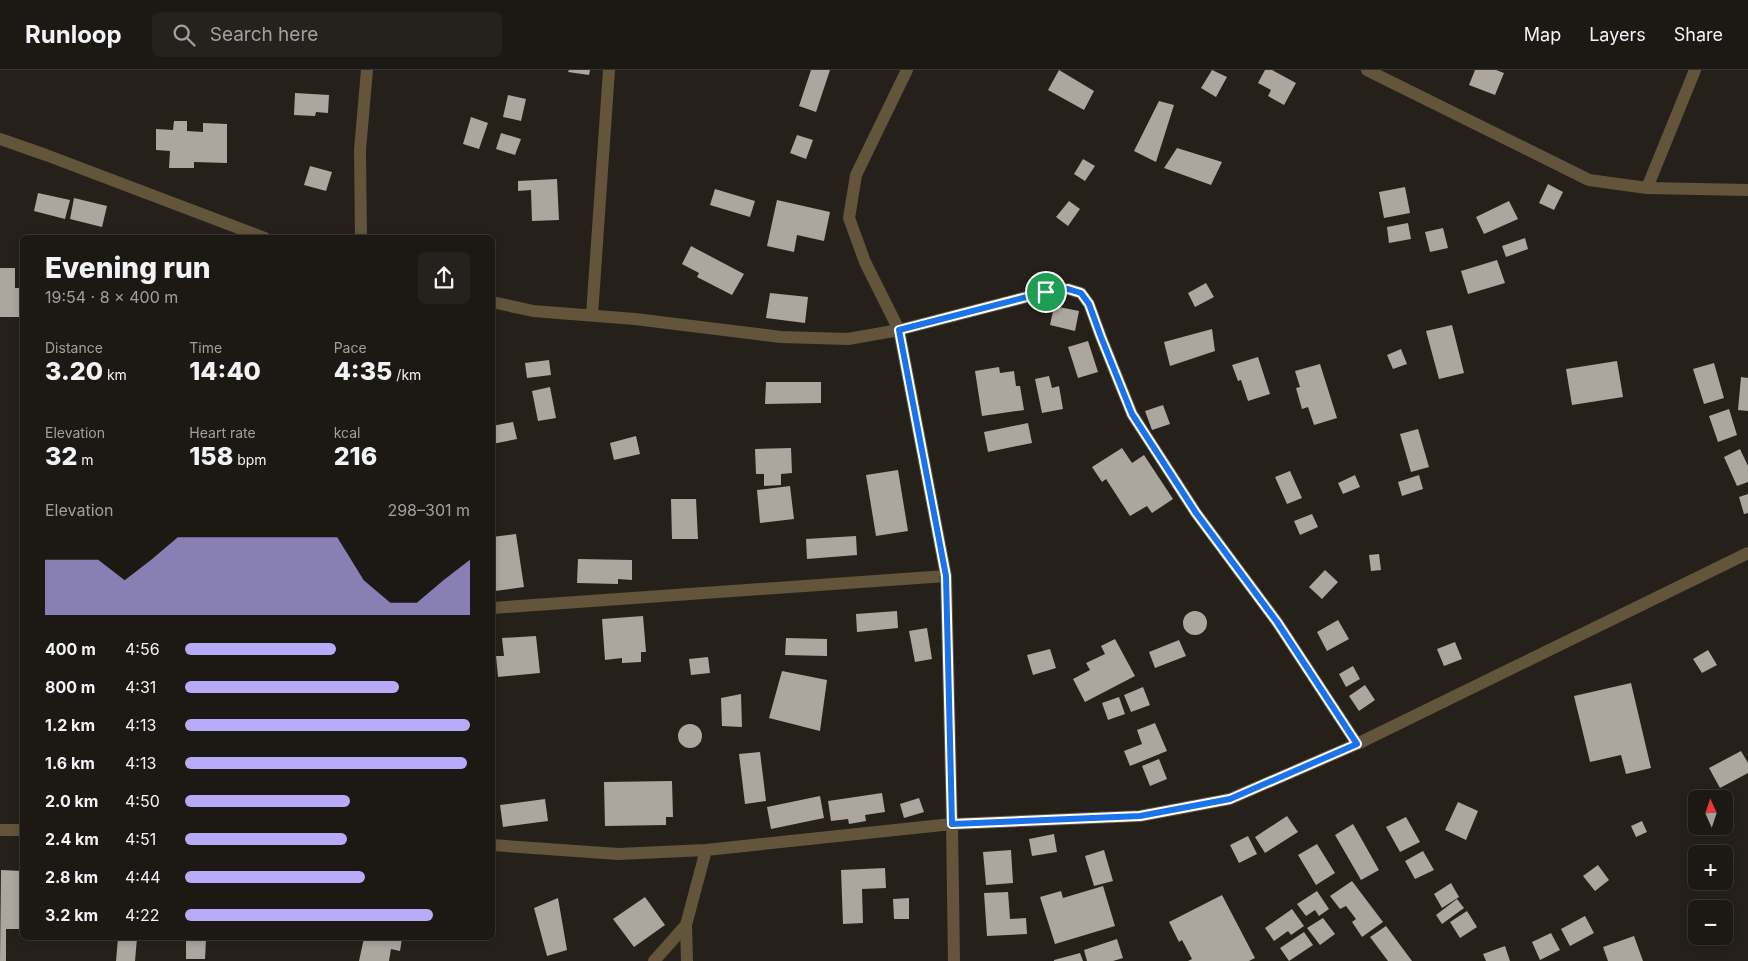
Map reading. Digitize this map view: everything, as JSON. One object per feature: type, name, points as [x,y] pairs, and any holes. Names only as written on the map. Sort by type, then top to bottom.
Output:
[{"type":"street","points":[[361,235],[360,150],[367,70]]},
{"type":"street","points":[[592,315],[609,70]]},
{"type":"street","points":[[907,70],[856,175],[849,218],[866,262],[899,330],[946,576],[954,961]]},
{"type":"street","points":[[1367,70],[1589,180],[1647,188],[1748,190]]},
{"type":"street","points":[[1647,188],[1695,70]]},
{"type":"street","points":[[0,139],[257,235]]},
{"type":"street","points":[[495,303],[533,311],[635,319],[781,337],[848,339],[899,330],[1046,292],[1068,289],[1081,293],[1089,304],[1132,414],[1196,513],[1277,622],[1357,744]]},
{"type":"street","points":[[495,845],[618,854],[706,850],[952,824],[1140,816],[1230,799],[1357,744],[1748,553]]},
{"type":"street","points":[[495,608],[946,576]]},
{"type":"street","points":[[0,830],[20,830]]},
{"type":"street","points":[[687,961],[686,925],[706,850]]},
{"type":"street","points":[[654,961],[686,925]]},
{"type":"building","points":[[569,70],[590,70],[589,75],[568,72]]},
{"type":"building","points":[[811,70],[830,70],[816,112],[799,106]]},
{"type":"building","points":[[1059,70],[1094,91],[1084,110],[1048,90]]},
{"type":"building","points":[[1212,70],[1227,77],[1216,97],[1201,88]]},
{"type":"building","points":[[1265,70],[1272,70],[1296,83],[1284,105],[1268,96],[1271,90],[1258,83]]},
{"type":"building","points":[[1475,70],[1496,70],[1504,73],[1495,95],[1469,85]]},
{"type":"building","points":[[295,93],[329,95],[328,113],[316,112],[315,116],[294,115]]},
{"type":"building","points":[[508,95],[526,99],[521,121],[503,117]]},
{"type":"building","points":[[1159,101],[1174,105],[1156,162],[1134,151]]},
{"type":"building","points":[[471,117],[488,123],[479,149],[463,144]]},
{"type":"building","points":[[174,121],[187,121],[187,131],[203,132],[203,123],[227,124],[227,163],[194,162],[194,168],[169,168],[170,151],[156,150],[156,129],[173,130]]},
{"type":"building","points":[[501,133],[521,139],[515,155],[496,149]]},
{"type":"building","points":[[797,135],[813,140],[806,159],[790,153]]},
{"type":"building","points":[[1177,148],[1222,162],[1211,185],[1164,168]]},
{"type":"building","points":[[1083,159],[1095,166],[1085,181],[1074,174]]},
{"type":"building","points":[[310,166],[332,172],[326,191],[304,185]]},
{"type":"building","points":[[557,179],[559,220],[532,221],[531,190],[518,191],[518,181]]},
{"type":"building","points":[[1548,184],[1563,192],[1554,210],[1539,203]]},
{"type":"building","points":[[1405,187],[1410,213],[1384,218],[1379,192]]},
{"type":"building","points":[[715,189],[755,201],[750,217],[710,205]]},
{"type":"building","points":[[38,193],[70,200],[65,219],[34,211]]},
{"type":"building","points":[[74,198],[107,206],[102,227],[70,219]]},
{"type":"building","points":[[777,200],[830,212],[824,241],[797,235],[794,252],[767,246]]},
{"type":"building","points":[[1069,201],[1080,209],[1068,226],[1056,217]]},
{"type":"building","points":[[1509,201],[1518,219],[1484,234],[1476,217]]},
{"type":"building","points":[[1408,223],[1411,239],[1389,243],[1387,227]]},
{"type":"building","points":[[1443,228],[1448,248],[1430,252],[1425,232]]},
{"type":"building","points":[[1525,238],[1528,249],[1506,257],[1502,246]]},
{"type":"building","points":[[691,246],[744,274],[732,295],[697,277],[699,273],[682,264]]},
{"type":"building","points":[[1497,260],[1505,283],[1468,294],[1461,271]]},
{"type":"building","points":[[0,268],[15,268],[15,288],[20,288],[20,317],[0,317]]},
{"type":"building","points":[[1206,283],[1214,297],[1195,307],[1188,293]]},
{"type":"building","points":[[770,293],[808,297],[805,323],[766,318]]},
{"type":"building","points":[[1054,306],[1079,311],[1075,331],[1050,325]]},
{"type":"building","points":[[1452,325],[1464,373],[1439,379],[1426,331]]},
{"type":"building","points":[[1212,329],[1215,351],[1170,366],[1164,342]]},
{"type":"building","points":[[1088,341],[1098,372],[1078,378],[1068,347]]},
{"type":"building","points":[[1401,349],[1407,364],[1393,369],[1387,355]]},
{"type":"building","points":[[1258,357],[1270,394],[1248,401],[1241,380],[1238,381],[1232,365]]},
{"type":"building","points":[[549,360],[551,375],[527,378],[525,363]]},
{"type":"building","points":[[1617,361],[1623,397],[1572,405],[1566,369]]},
{"type":"building","points":[[1714,363],[1724,398],[1704,404],[1693,369]]},
{"type":"building","points":[[1320,364],[1337,418],[1314,425],[1308,407],[1302,409],[1296,388],[1300,387],[1295,371]]},
{"type":"building","points":[[999,367],[1000,373],[1014,371],[1016,386],[1020,386],[1024,410],[982,416],[975,371]]},
{"type":"building","points":[[1049,376],[1052,388],[1059,386],[1063,409],[1042,413],[1035,379]]},
{"type":"building","points":[[1741,377],[1748,378],[1748,411],[1738,410]]},
{"type":"building","points":[[766,382],[821,382],[821,403],[765,404]]},
{"type":"building","points":[[550,387],[556,418],[538,421],[532,391]]},
{"type":"building","points":[[1163,405],[1170,424],[1152,430],[1145,411]]},
{"type":"building","points":[[1729,409],[1737,435],[1718,442],[1709,416]]},
{"type":"building","points":[[513,422],[517,439],[495,443],[495,425]]},
{"type":"building","points":[[1028,423],[1032,443],[988,452],[984,432]]},
{"type":"building","points":[[1418,429],[1429,467],[1411,472],[1400,434]]},
{"type":"building","points":[[636,436],[640,454],[614,460],[610,443]]},
{"type":"building","points":[[791,448],[792,473],[781,474],[781,485],[764,486],[764,474],[756,474],[755,449]]},
{"type":"building","points":[[1122,448],[1132,463],[1144,455],[1173,499],[1152,513],[1147,506],[1130,516],[1106,479],[1102,482],[1092,467]]},
{"type":"building","points":[[1740,449],[1748,466],[1748,482],[1737,486],[1724,457]]},
{"type":"building","points":[[898,470],[908,531],[876,536],[866,475]]},
{"type":"building","points":[[1290,471],[1302,498],[1287,504],[1275,477]]},
{"type":"building","points":[[1355,475],[1360,487],[1343,494],[1338,483]]},
{"type":"building","points":[[1419,475],[1423,489],[1402,496],[1398,482]]},
{"type":"building","points":[[790,486],[794,519],[760,523],[757,490]]},
{"type":"building","points":[[1748,494],[1748,513],[1744,514],[1739,497]]},
{"type":"building","points":[[671,499],[696,499],[698,539],[672,539]]},
{"type":"building","points":[[1312,514],[1318,527],[1300,535],[1294,521]]},
{"type":"building","points":[[516,534],[524,587],[495,591],[495,537]]},
{"type":"building","points":[[856,536],[857,555],[807,559],[806,539]]},
{"type":"building","points":[[1379,554],[1381,570],[1371,571],[1369,555]]},
{"type":"building","points":[[578,559],[632,560],[632,580],[618,579],[618,584],[577,583]]},
{"type":"building","points":[[1325,570],[1338,582],[1322,599],[1309,587]]},
{"type":"building","points":[[897,611],[898,628],[857,632],[856,614]]},
{"type":"building","points":[[1195,611],[1204,614],[1207,623],[1204,632],[1195,635],[1186,632],[1183,623],[1186,614]]},
{"type":"building","points":[[643,616],[646,652],[641,652],[641,662],[622,663],[622,658],[605,660],[602,619]]},
{"type":"building","points":[[1338,620],[1349,639],[1327,651],[1317,632]]},
{"type":"building","points":[[927,628],[932,659],[915,662],[909,631]]},
{"type":"building","points":[[536,636],[540,673],[498,677],[496,656],[504,656],[502,638]]},
{"type":"building","points":[[786,638],[827,639],[827,656],[785,655]]},
{"type":"building","points":[[1115,639],[1135,676],[1085,702],[1073,679],[1090,670],[1086,663],[1105,654],[1101,646]]},
{"type":"building","points":[[1179,640],[1186,656],[1155,668],[1149,652]]},
{"type":"building","points":[[1455,642],[1462,659],[1444,666],[1437,649]]},
{"type":"building","points":[[1050,649],[1056,668],[1033,675],[1027,655]]},
{"type":"building","points":[[1708,650],[1717,665],[1702,673],[1693,659]]},
{"type":"building","points":[[708,657],[710,673],[691,675],[689,659]]},
{"type":"building","points":[[1353,666],[1360,679],[1346,687],[1339,674]]},
{"type":"building","points":[[782,671],[827,680],[820,731],[769,718]]},
{"type":"building","points":[[1631,683],[1651,768],[1626,774],[1621,755],[1590,762],[1574,696]]},
{"type":"building","points":[[1365,685],[1375,700],[1359,711],[1349,696]]},
{"type":"building","points":[[1143,687],[1150,705],[1131,712],[1124,695]]},
{"type":"building","points":[[741,694],[742,727],[722,726],[721,698]]},
{"type":"building","points":[[1119,697],[1125,714],[1108,720],[1102,703]]},
{"type":"building","points":[[1155,723],[1167,751],[1130,766],[1124,751],[1142,744],[1137,730]]},
{"type":"building","points":[[690,724],[699,727],[702,736],[699,745],[690,748],[681,745],[678,736],[681,727]]},
{"type":"building","points":[[1741,751],[1748,763],[1748,773],[1720,788],[1709,768]]},
{"type":"building","points":[[760,752],[766,801],[745,804],[739,754]]},
{"type":"building","points":[[1159,759],[1167,779],[1150,786],[1142,766]]},
{"type":"building","points":[[672,781],[673,817],[666,817],[666,825],[605,826],[604,782]]},
{"type":"building","points":[[882,793],[885,812],[865,815],[866,821],[849,824],[848,819],[831,821],[828,801]]},
{"type":"building","points":[[820,796],[824,818],[771,829],[767,807]]},
{"type":"building","points":[[919,798],[924,812],[904,818],[900,804]]},
{"type":"building","points":[[545,799],[548,821],[503,827],[500,805]]},
{"type":"building","points":[[1458,802],[1478,811],[1466,840],[1445,830]]},
{"type":"building","points":[[1287,816],[1298,832],[1265,853],[1255,837]]},
{"type":"building","points":[[1406,817],[1420,842],[1400,852],[1386,827]]},
{"type":"building","points":[[1642,821],[1647,832],[1636,837],[1631,826]]},
{"type":"building","points":[[1353,824],[1379,870],[1361,880],[1335,835]]},
{"type":"building","points":[[1054,834],[1057,852],[1032,856],[1029,839]]},
{"type":"building","points":[[1248,836],[1257,854],[1239,863],[1230,845]]},
{"type":"building","points":[[1317,844],[1335,873],[1316,885],[1298,855]]},
{"type":"building","points":[[1011,850],[1013,883],[986,885],[983,852]]},
{"type":"building","points":[[1104,850],[1113,881],[1094,886],[1085,856]]},
{"type":"building","points":[[1423,851],[1434,870],[1415,879],[1405,861]]},
{"type":"building","points":[[1598,865],[1609,880],[1595,891],[1583,876]]},
{"type":"building","points":[[885,868],[886,888],[862,889],[863,923],[843,924],[841,870]]},
{"type":"building","points":[[1,870],[20,871],[20,929],[6,929],[6,961],[0,961]]},
{"type":"building","points":[[1352,881],[1383,922],[1362,937],[1352,922],[1356,919],[1346,906],[1340,909],[1330,896]]},
{"type":"building","points":[[1451,883],[1459,897],[1442,908],[1434,894]]},
{"type":"building","points":[[1103,886],[1115,926],[1055,944],[1040,897],[1061,891],[1063,898]]},
{"type":"building","points":[[1317,891],[1329,909],[1319,916],[1315,910],[1306,916],[1297,904]]},
{"type":"building","points":[[1008,892],[1010,919],[1026,918],[1027,934],[987,936],[984,893]]},
{"type":"building","points":[[1222,895],[1255,958],[1249,961],[1188,961],[1192,959],[1182,940],[1179,942],[1169,922]]},
{"type":"building","points":[[645,897],[665,925],[634,947],[613,919]]},
{"type":"building","points":[[558,898],[567,950],[547,956],[534,908]]},
{"type":"building","points":[[909,898],[909,919],[894,919],[893,899]]},
{"type":"building","points":[[1457,899],[1464,908],[1442,924],[1436,915]]},
{"type":"building","points":[[1292,909],[1304,926],[1291,935],[1288,931],[1274,941],[1265,928]]},
{"type":"building","points":[[1467,911],[1477,927],[1460,938],[1450,922]]},
{"type":"building","points":[[1585,916],[1594,933],[1570,946],[1561,929]]},
{"type":"building","points":[[1323,918],[1335,934],[1320,945],[1307,928]]},
{"type":"building","points":[[1386,926],[1412,961],[1388,961],[1370,937]]},
{"type":"building","points":[[1304,932],[1313,945],[1289,961],[1280,948]]},
{"type":"building","points":[[1551,933],[1560,950],[1540,960],[1532,942]]},
{"type":"building","points":[[1634,936],[1643,961],[1608,961],[1603,947]]},
{"type":"building","points":[[1117,939],[1123,958],[1113,961],[1087,961],[1084,950]]},
{"type":"building","points":[[118,940],[137,940],[135,961],[116,961]]},
{"type":"building","points":[[186,940],[206,940],[205,959],[186,959]]},
{"type":"building","points":[[364,940],[402,940],[400,951],[391,949],[389,961],[359,961]]},
{"type":"building","points":[[1505,946],[1510,961],[1486,961],[1483,954]]},
{"type":"building","points":[[1080,953],[1083,961],[1054,961],[1054,960]]},
{"type":"route","points":[[1068,289],[1081,293],[1089,304],[1132,414],[1196,513],[1277,622],[1357,744],[1230,799],[1140,816],[952,824],[946,576],[899,330],[1046,292],[1068,289]]}]
